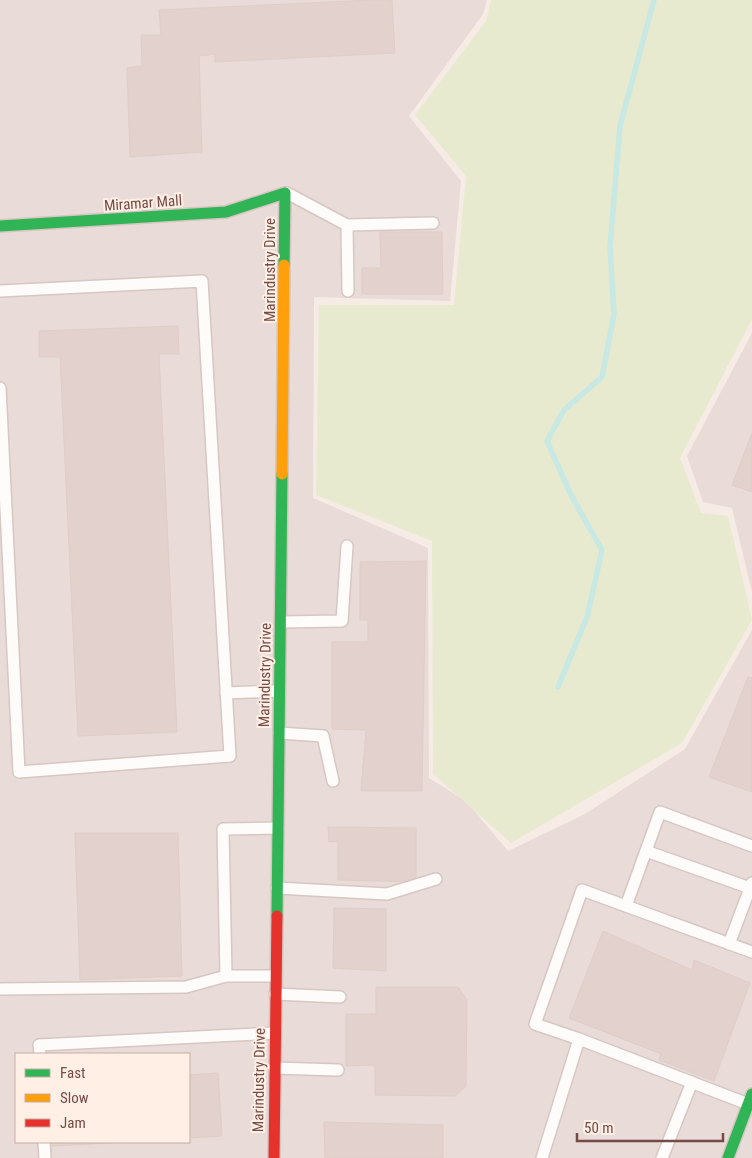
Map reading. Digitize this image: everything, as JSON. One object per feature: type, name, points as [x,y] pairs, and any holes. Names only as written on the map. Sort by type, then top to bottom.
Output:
[{"type":"street","name":"Miramar Mall","points":[[0,226],[98,222],[226,212],[285,192]]},
{"type":"street","name":"Marindustry Drive","points":[[274,1158],[285,192]]},
{"type":"street","points":[[728,1158],[750,1099]]},
{"type":"lane","points":[[285,192],[347,225],[432,223]]},
{"type":"lane","points":[[347,225],[348,290]]},
{"type":"lane","points":[[0,291],[202,281],[230,756],[19,772],[0,388]]},
{"type":"lane","points":[[280,622],[342,621],[347,546]]},
{"type":"lane","points":[[226,693],[280,692]]},
{"type":"lane","points":[[279,733],[323,736],[333,781]]},
{"type":"lane","points":[[626,906],[660,812],[752,846]]},
{"type":"lane","points":[[226,976],[223,829],[278,828]]},
{"type":"lane","points":[[646,851],[751,885],[730,944]]},
{"type":"lane","points":[[277,888],[387,894],[436,879]]},
{"type":"lane","points":[[750,1099],[692,1082],[535,1024],[582,890],[752,952]]},
{"type":"lane","points":[[0,989],[186,987],[226,976],[276,976]]},
{"type":"lane","points":[[275,994],[340,997]]},
{"type":"lane","points":[[40,1053],[39,1045],[275,1033]]},
{"type":"lane","points":[[542,1158],[579,1039]]},
{"type":"lane","points":[[274,1068],[338,1070]]},
{"type":"lane","points":[[662,1158],[692,1082]]},
{"type":"lane","points":[[44,1143],[45,1158]]},
{"type":"shaded area","points":[[0,0],[487,0],[483,14],[409,116],[461,181],[450,301],[314,297],[313,498],[428,548],[429,778],[466,801],[508,851],[585,814],[685,749],[752,630],[752,1158],[0,1158]]},
{"type":"shaded area","points":[[752,333],[752,592],[732,508],[703,502],[687,456]]},
{"type":"green space","points":[[491,0],[752,0],[752,319],[680,458],[701,513],[728,516],[752,620],[682,743],[511,843],[433,774],[432,541],[316,495],[319,305],[454,305],[466,176],[415,115],[486,21]]},
{"type":"building","points":[[392,0],[395,53],[215,62],[215,54],[199,56],[202,152],[130,157],[127,68],[142,66],[141,35],[161,35],[159,10]]},
{"type":"building","points":[[380,232],[442,232],[443,294],[362,294],[362,268],[381,268]]},
{"type":"building","points":[[178,326],[179,354],[159,354],[177,732],[78,736],[60,357],[39,357],[39,331]]},
{"type":"building","points":[[752,433],[752,492],[732,485]]},
{"type":"building","points":[[426,561],[422,791],[361,791],[366,730],[332,729],[332,642],[368,642],[368,620],[360,620],[360,562]]},
{"type":"building","points":[[748,677],[752,678],[752,792],[709,777]]},
{"type":"building","points":[[328,827],[416,828],[416,882],[338,880],[338,841],[329,842]]},
{"type":"building","points":[[75,833],[178,833],[182,976],[80,980]]},
{"type":"building","points":[[334,908],[386,909],[386,971],[333,968]]},
{"type":"building","points":[[603,931],[692,970],[694,960],[750,983],[714,1081],[659,1060],[661,1054],[569,1018]]},
{"type":"building","points":[[376,987],[458,987],[467,1000],[466,1086],[455,1096],[375,1095],[375,1065],[346,1066],[346,1014],[376,1014]]},
{"type":"building","points":[[218,1073],[222,1136],[190,1138],[190,1075]]},
{"type":"building","points":[[324,1122],[443,1125],[443,1158],[325,1158]]},
{"type":"building","points":[[52,1143],[110,1143],[52,1146]]},
{"type":"waterway","points":[[558,687],[587,617],[602,550],[571,495],[547,441],[564,410],[602,377],[614,314],[610,247],[620,126],[654,0]]},
{"type":"traffic: fast","points":[[0,226],[226,212],[285,193],[284,265]]},
{"type":"traffic: fast","points":[[277,916],[282,474]]},
{"type":"traffic: fast","points":[[728,1158],[752,1094]]},
{"type":"traffic: slow","points":[[282,474],[284,265]]},
{"type":"traffic: jam","points":[[274,1158],[277,916]]}]
